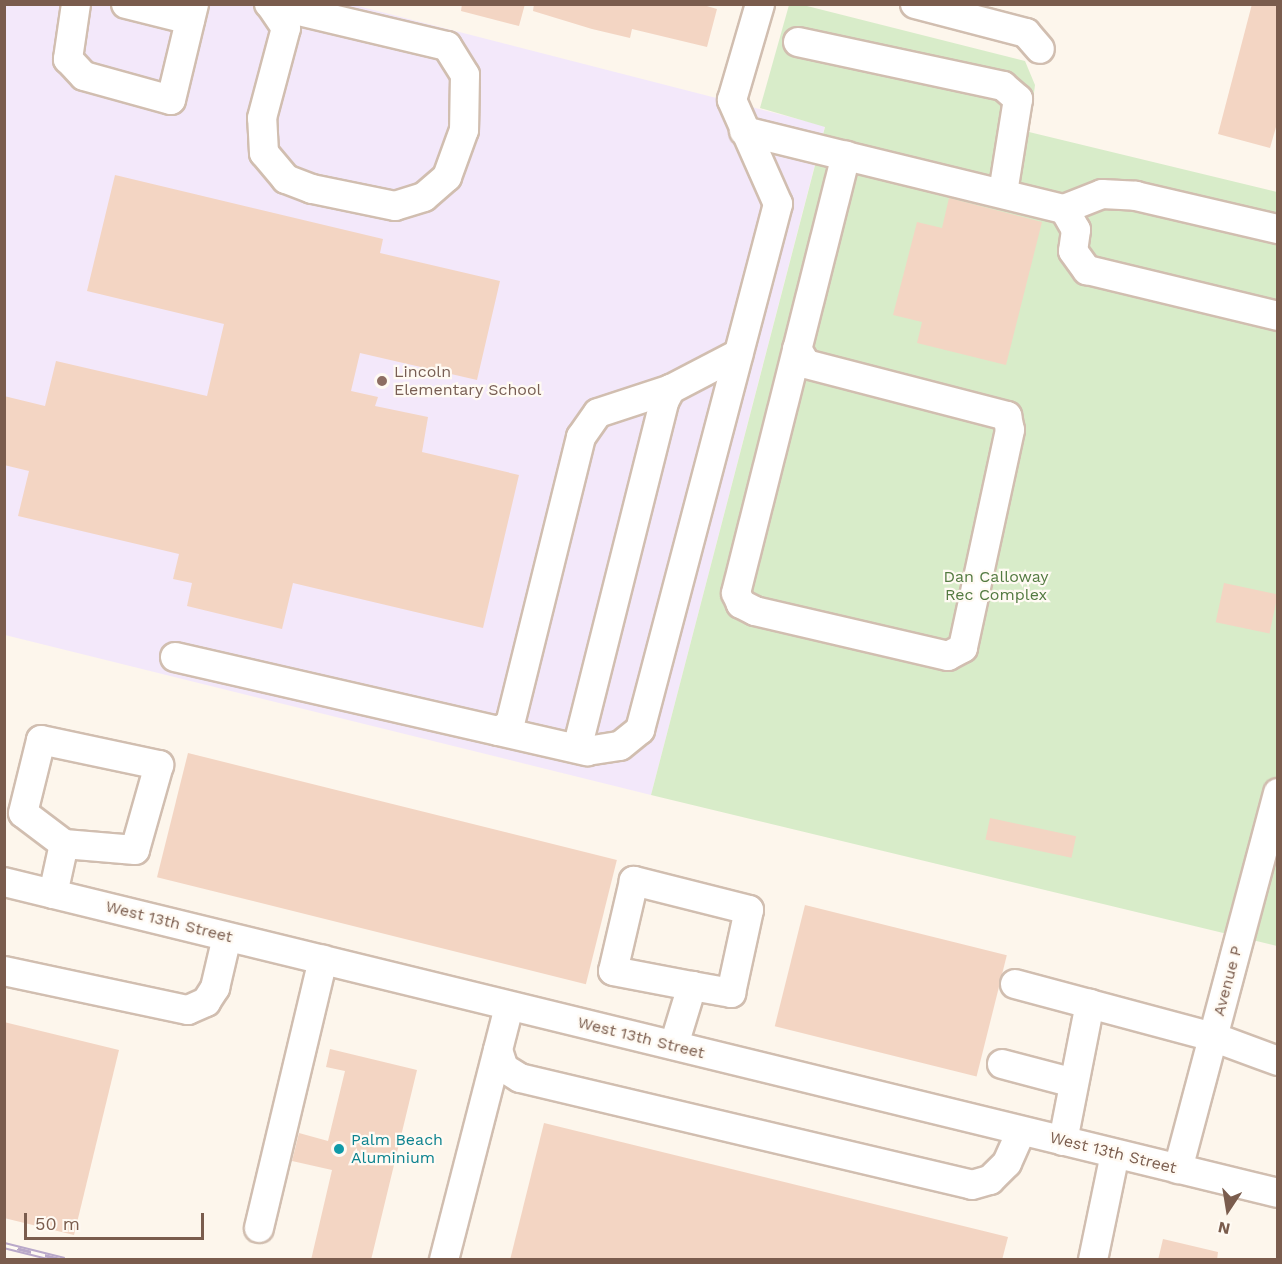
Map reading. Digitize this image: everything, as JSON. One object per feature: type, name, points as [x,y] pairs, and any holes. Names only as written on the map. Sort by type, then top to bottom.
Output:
[{"type":"street","points":[[76,4],[68,59],[84,76],[171,100],[192,12],[126,4]]},
{"type":"street","points":[[175,657],[587,751],[620,746],[640,730],[777,204],[732,100],[760,4]]},
{"type":"street","points":[[915,4],[1026,33],[1040,49]]},
{"type":"street","points":[[270,5],[447,46],[465,75],[465,86],[464,130],[447,177],[424,197],[395,206],[312,189],[286,178],[264,153],[262,118],[286,28],[270,5]]},
{"type":"street","points":[[798,42],[1003,86],[1018,99],[1003,193]]},
{"type":"street","points":[[744,131],[1064,209],[1102,194],[1136,196],[1278,229]]},
{"type":"street","points":[[797,349],[806,364],[1007,416],[1010,430],[963,648],[948,656],[755,611],[741,604],[736,593],[797,349],[846,156]]},
{"type":"street","points":[[1064,209],[1076,230],[1073,251],[1087,270],[1278,316]]},
{"type":"street","points":[[498,731],[510,724],[581,437],[598,414],[671,389],[738,354]]},
{"type":"street","points":[[571,747],[579,741],[664,402],[671,389]]},
{"type":"street","points":[[41,740],[159,765],[135,850],[64,844],[23,813],[41,740]]},
{"type":"street","name":"Avenue P","points":[[1178,1169],[1278,793]]},
{"type":"street","points":[[53,894],[64,844]]},
{"type":"street","points":[[634,880],[750,910],[731,993],[692,986],[613,971],[634,880]]},
{"type":"street","name":"West 13th Street","points":[[4,882],[1278,1194]]},
{"type":"street","points":[[4,971],[188,1010],[206,1002],[215,988],[228,937]]},
{"type":"street","points":[[259,1228],[323,960]]},
{"type":"street","points":[[1015,984],[1213,1037],[1278,1061]]},
{"type":"street","points":[[674,1046],[692,986]]},
{"type":"street","points":[[1063,1141],[1090,1004]]},
{"type":"street","points":[[444,1260],[509,1006]]},
{"type":"street","points":[[498,1050],[504,1068],[520,1078],[972,1185],[990,1180],[1007,1163],[1021,1131]]},
{"type":"street","points":[[1002,1064],[1074,1083]]},
{"type":"street","points":[[1093,1260],[1115,1154]]},
{"type":"shaded area","name":"Lincoln Elementary School","points":[[5,5],[354,5],[825,126],[651,795],[5,635]]},
{"type":"green space","name":"Dan Calloway Rec Complex","points":[[789,5],[803,5],[1025,61],[1035,85],[1029,132],[1277,192],[1277,946],[651,795],[825,127],[760,108]]},
{"type":"building","points":[[462,4],[525,4],[519,26],[461,11]]},
{"type":"building","points":[[534,4],[700,4],[717,9],[707,47],[632,29],[630,38],[592,29],[533,11]]},
{"type":"building","points":[[1252,4],[1278,4],[1278,120],[1270,148],[1218,134]]},
{"type":"building","points":[[115,175],[383,239],[380,253],[500,281],[477,380],[360,353],[351,391],[378,397],[375,406],[428,417],[422,452],[519,475],[483,628],[293,583],[282,629],[187,606],[192,583],[173,579],[179,554],[18,516],[29,471],[4,465],[4,396],[45,406],[56,361],[207,396],[224,324],[87,291]]},
{"type":"building","points":[[949,198],[1042,222],[1006,365],[917,343],[922,322],[893,315],[917,222],[942,228]]},
{"type":"building","points":[[1224,583],[1278,594],[1269,634],[1216,622]]},
{"type":"building","points":[[188,753],[617,860],[586,984],[157,877]]},
{"type":"building","points":[[990,818],[1076,836],[1072,858],[985,840]]},
{"type":"building","points":[[805,905],[1007,955],[977,1077],[775,1026]]},
{"type":"building","points":[[4,1022],[119,1050],[74,1235],[4,1218]]},
{"type":"building","name":"Palm Beach Aluminium","points":[[330,1049],[417,1070],[371,1260],[311,1260],[332,1170],[292,1161],[299,1133],[328,1141],[345,1071],[326,1067]]},
{"type":"building","points":[[544,1123],[1008,1237],[1002,1260],[510,1260]]},
{"type":"building","points":[[1163,1239],[1218,1252],[1217,1260],[1158,1260]]},
{"type":"railway","points":[[4,1245],[64,1260]]},
{"type":"place","name":"Lincoln Elementary School","points":[[382,381]]},
{"type":"place","name":"Palm Beach Aluminium","points":[[339,1149]]}]
